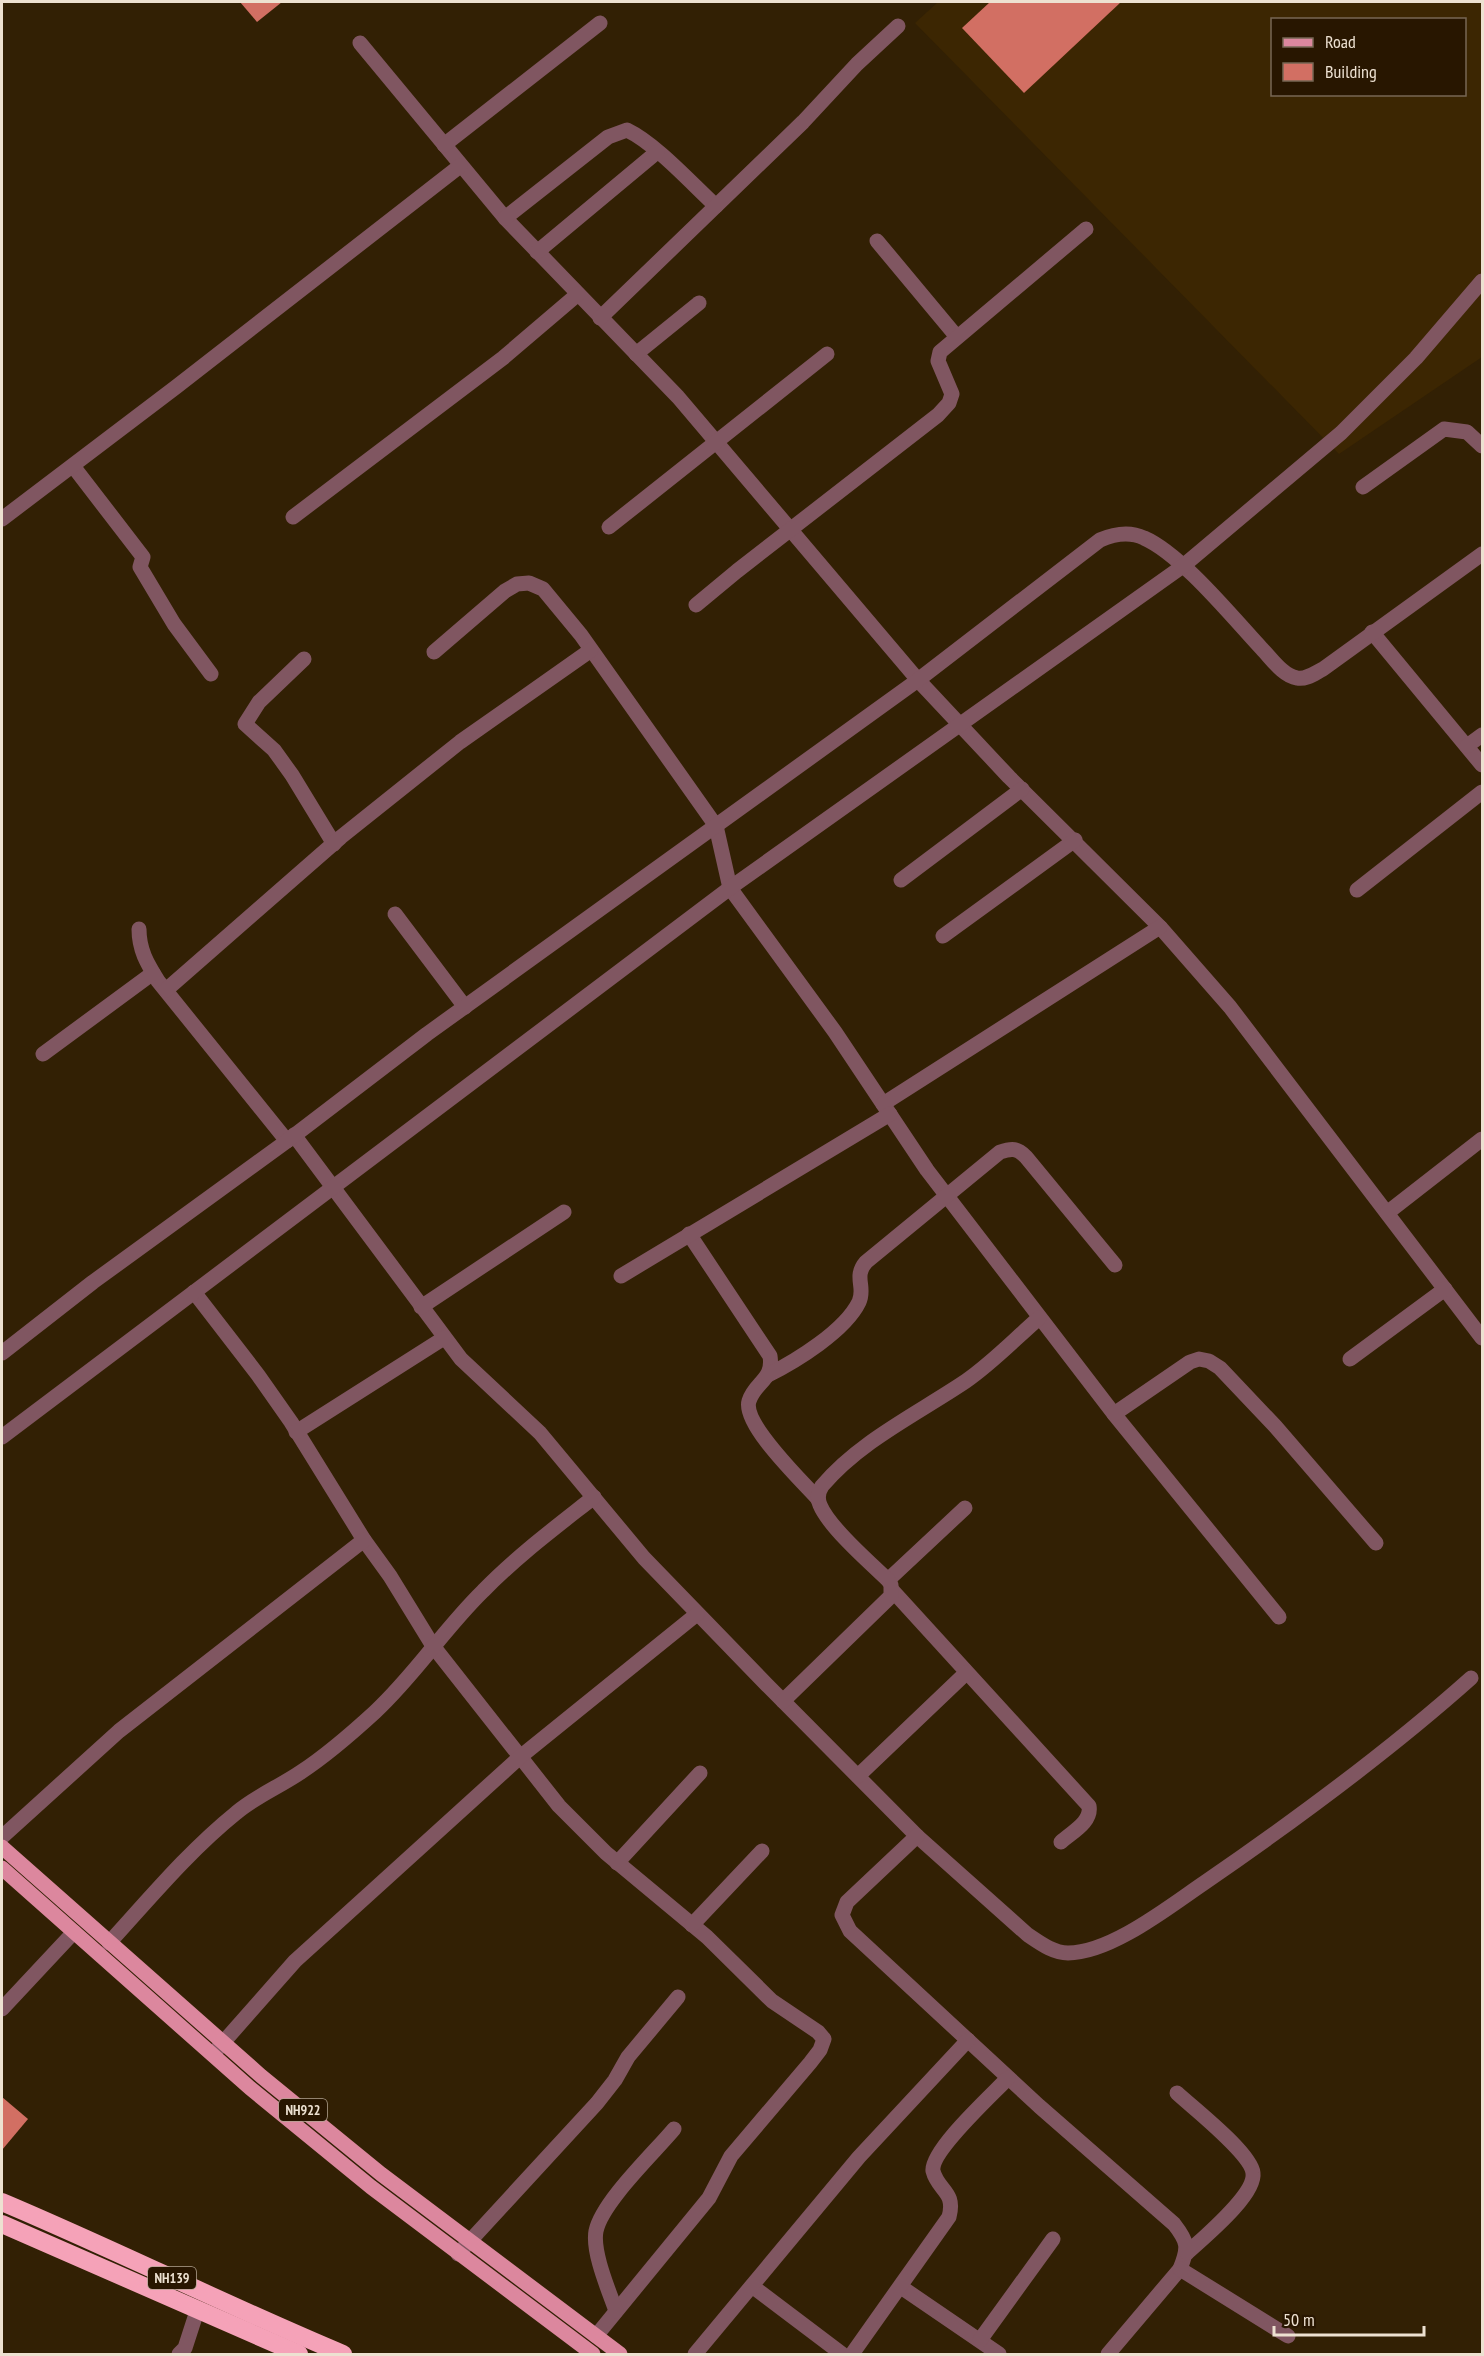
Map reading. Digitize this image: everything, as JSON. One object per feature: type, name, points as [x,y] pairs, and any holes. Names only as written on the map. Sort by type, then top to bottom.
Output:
[{"type":"highway","name":"NH139","points":[[2,2202],[343,2355]]},
{"type":"highway","name":"NH139","points":[[2,2224],[298,2355]]},
{"type":"main road","name":"NH922","points":[[2,1847],[261,2076],[468,2242],[620,2355]]},
{"type":"main road","points":[[2,1868],[250,2088],[371,2187],[593,2355]]},
{"type":"street","points":[[444,145],[600,23]]},
{"type":"street","points":[[600,318],[803,122],[882,39],[898,26]]},
{"type":"street","points":[[360,43],[505,218],[678,397],[918,680],[1022,789],[1160,927],[1230,1007],[1445,1290],[1481,1333]]},
{"type":"street","points":[[505,218],[608,137],[627,130],[636,134],[716,206]]},
{"type":"street","points":[[537,252],[657,152]]},
{"type":"street","points":[[2,519],[460,166]]},
{"type":"street","points":[[696,605],[790,529],[909,438],[949,403],[952,394],[938,361],[940,352],[1086,229]]},
{"type":"street","points":[[877,241],[957,337]]},
{"type":"street","points":[[2,1437],[730,888],[1183,567],[1341,433],[1416,358],[1482,281]]},
{"type":"street","points":[[293,517],[503,358],[578,294]]},
{"type":"street","points":[[636,354],[699,303]]},
{"type":"street","points":[[609,527],[827,354]]},
{"type":"street","points":[[1363,487],[1444,429],[1467,432],[1482,446]]},
{"type":"street","points":[[73,466],[143,557],[140,567],[174,624],[211,674]]},
{"type":"street","points":[[2,1353],[93,1282],[465,1007],[918,680],[1100,540],[1113,534],[1128,534],[1143,537],[1158,546],[1183,567],[1275,663],[1296,678],[1309,677],[1323,669],[1482,554]]},
{"type":"street","points":[[434,652],[517,584],[530,584],[543,589],[591,650],[716,826],[730,888],[835,1032],[946,1196],[1114,1414],[1279,1617]]},
{"type":"street","points":[[1372,632],[1482,765]]},
{"type":"street","points":[[166,990],[334,844],[460,742],[591,650]]},
{"type":"street","points":[[304,659],[259,702],[245,724],[274,750],[334,844]]},
{"type":"street","points":[[1467,746],[1482,735]]},
{"type":"street","points":[[901,880],[1022,789]]},
{"type":"street","points":[[1357,890],[1482,792]]},
{"type":"street","points":[[943,936],[1075,840]]},
{"type":"street","points":[[395,914],[465,1007]]},
{"type":"street","points":[[621,1276],[886,1109],[1160,927]]},
{"type":"street","points":[[139,930],[139,944],[153,973],[333,1188],[444,1338],[481,1379],[540,1433],[644,1558],[783,1701],[917,1836],[1028,1935],[1047,1948],[1068,1953],[1093,1949],[1155,1917],[1280,1830],[1376,1759],[1471,1678]]},
{"type":"street","points":[[43,1054],[153,973]]},
{"type":"street","points":[[1387,1213],[1482,1139]]},
{"type":"street","points":[[768,1375],[806,1353],[853,1311],[860,1299],[860,1269],[876,1252],[1000,1152],[1010,1148],[1018,1150],[1114,1265]]},
{"type":"street","points":[[421,1307],[564,1212]]},
{"type":"street","points":[[689,1234],[770,1356],[772,1366],[768,1375],[750,1398],[747,1409],[751,1418],[774,1450],[818,1499]]},
{"type":"street","points":[[1350,1359],[1445,1290]]},
{"type":"street","points":[[194,1292],[258,1375],[364,1540],[390,1576],[433,1647],[559,1806],[617,1863],[692,1925],[772,2001],[818,2032],[824,2039],[824,2043],[796,2080],[731,2156],[709,2198],[596,2336]]},
{"type":"street","points":[[1039,1318],[967,1380],[913,1413],[858,1453],[829,1478],[818,1492],[818,1499],[820,1506],[836,1527],[1089,1806],[1088,1819],[1061,1842]]},
{"type":"street","points":[[296,1432],[444,1338]]},
{"type":"street","points":[[1114,1414],[1190,1362],[1199,1359],[1209,1361],[1220,1368],[1268,1418],[1376,1543]]},
{"type":"street","points":[[109,1942],[204,1841],[254,1799],[300,1773],[330,1751],[405,1683],[433,1647],[483,1591],[522,1554],[594,1497]]},
{"type":"street","points":[[783,1701],[887,1602],[890,1585],[965,1508]]},
{"type":"street","points":[[2,1837],[119,1731],[364,1540]]},
{"type":"street","points":[[213,2054],[295,1961],[520,1757],[698,1614]]},
{"type":"street","points":[[858,1776],[966,1673]]},
{"type":"street","points":[[617,1863],[699,1773]]},
{"type":"street","points":[[917,1836],[853,1895],[843,1909],[842,1915],[850,1931],[1008,2078],[1174,2224],[1185,2239],[1187,2253]]},
{"type":"street","points":[[692,1925],[762,1851]]},
{"type":"street","points":[[2,2009],[74,1932]]},
{"type":"street","points":[[458,2254],[597,2103],[615,2080],[628,2057],[678,1997]]},
{"type":"street","points":[[695,2355],[859,2157],[968,2040]]},
{"type":"street","points":[[852,2355],[949,2217],[952,2206],[950,2198],[936,2178],[933,2169],[934,2160],[952,2136],[1008,2078]]},
{"type":"street","points":[[1108,2355],[1180,2269],[1187,2253],[1237,2204],[1250,2187],[1254,2173],[1248,2161],[1236,2147],[1177,2093]]},
{"type":"street","points":[[616,2311],[596,2246],[596,2232],[613,2200],[674,2129]]},
{"type":"street","points":[[980,2340],[1053,2239]]},
{"type":"street","points":[[1180,2269],[1288,2336]]},
{"type":"street","points":[[752,2286],[842,2355]]},
{"type":"street","points":[[901,2287],[999,2355]]},
{"type":"street","points":[[179,2355],[185,2348],[197,2311]]},
{"type":"shaded area","points":[[938,2],[1482,2],[1482,357],[1339,454],[915,23]]},
{"type":"building","points":[[240,2],[282,2],[257,22]]},
{"type":"building","points":[[990,2],[1121,2],[1024,93],[962,28]]},
{"type":"building","points":[[2,2097],[28,2119],[2,2150]]}]
